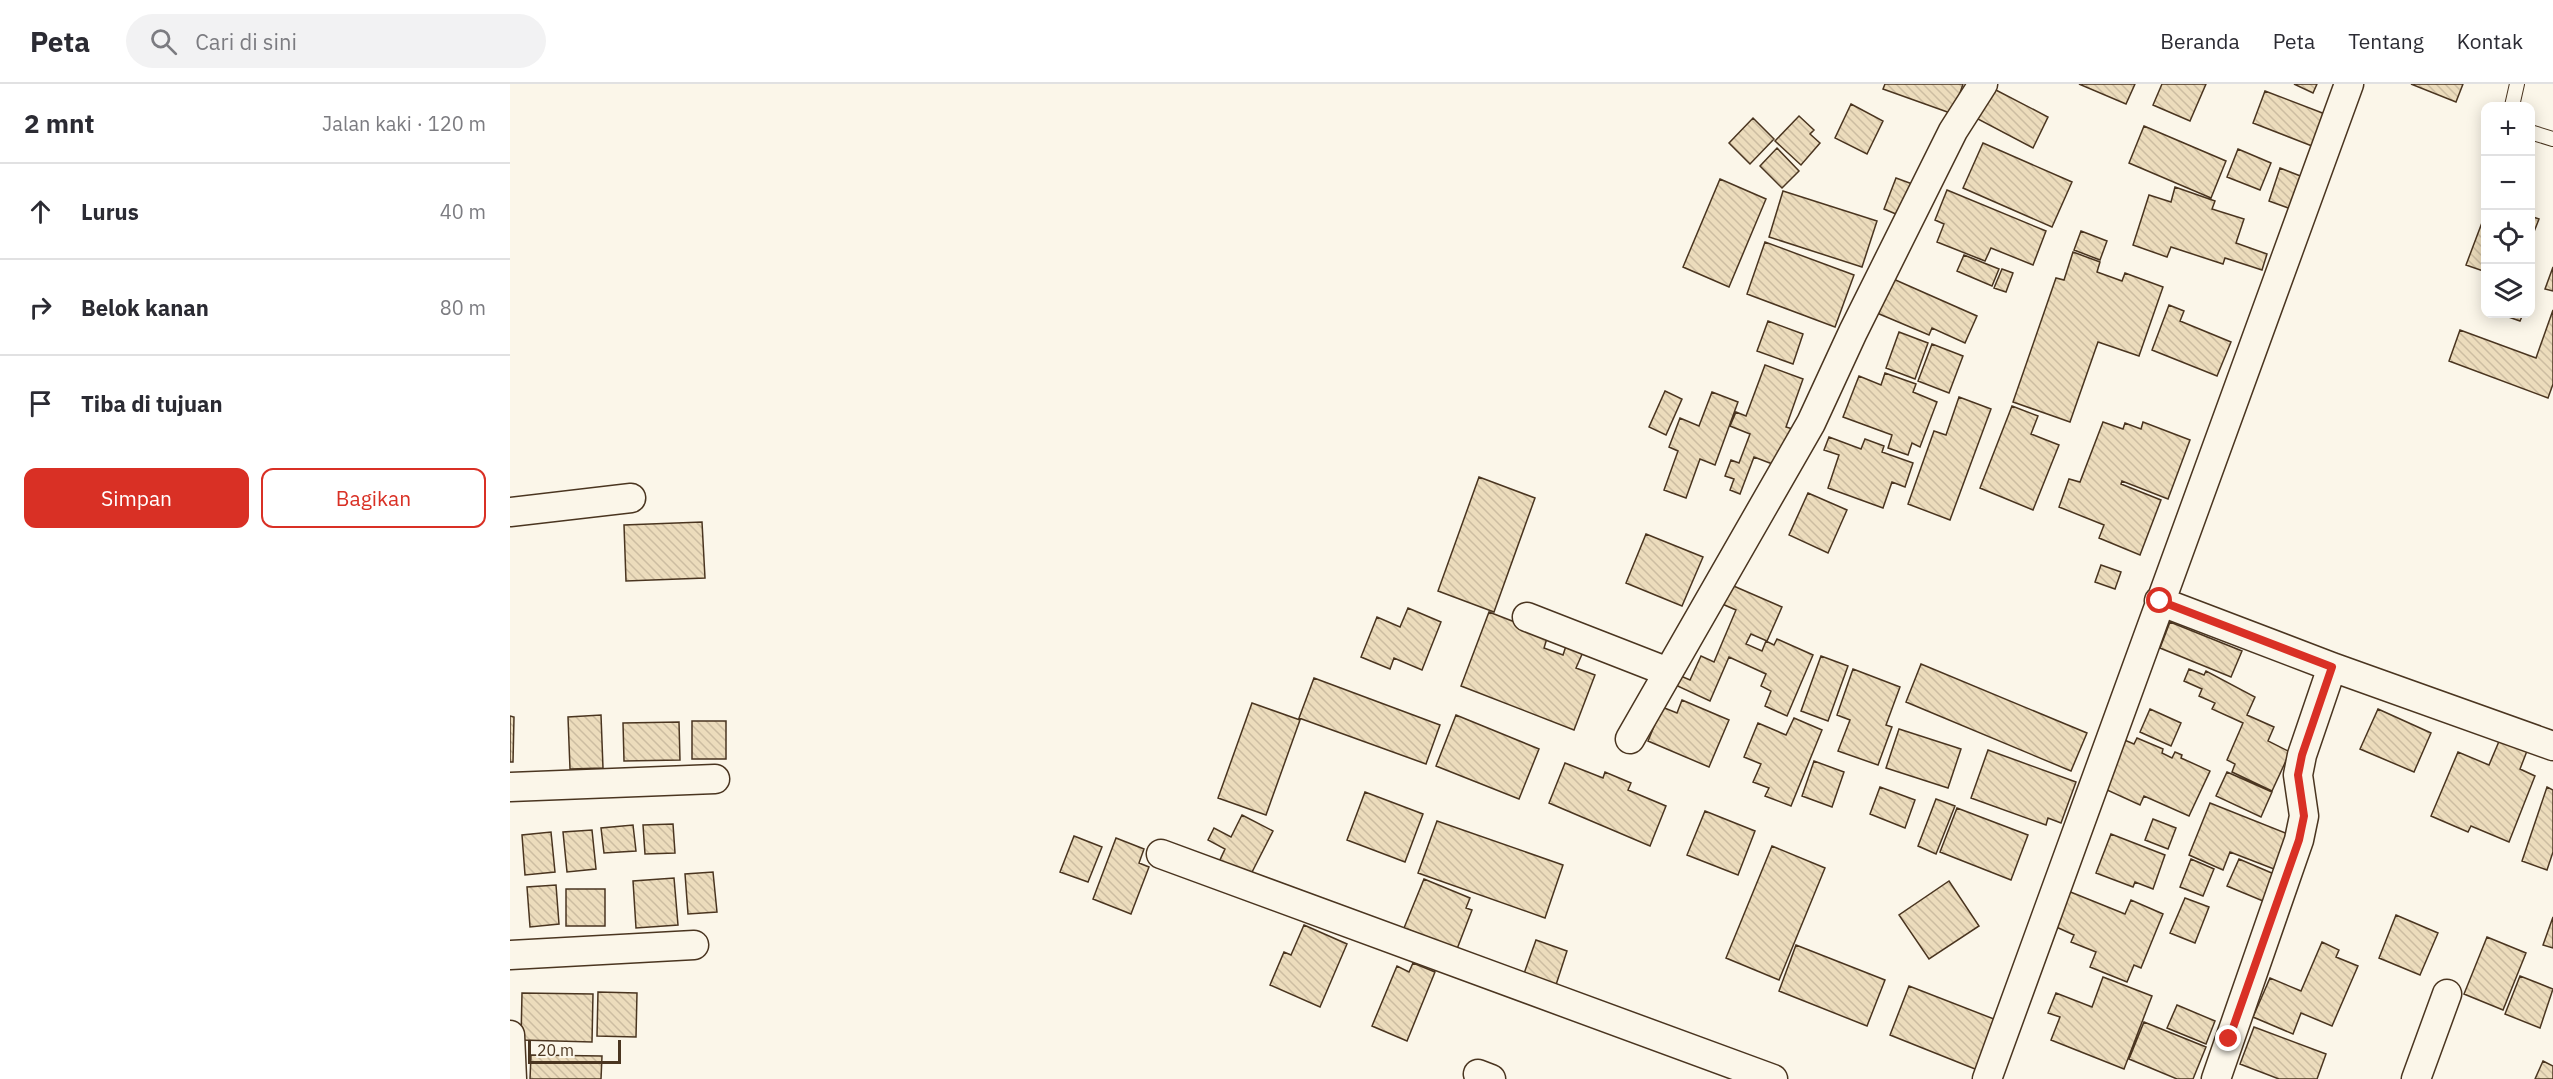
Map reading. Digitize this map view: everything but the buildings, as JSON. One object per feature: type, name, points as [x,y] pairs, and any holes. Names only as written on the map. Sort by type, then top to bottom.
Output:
[{"type":"street","points":[[1630,739],[1811,423],[1948,142],[1983,84]]},
{"type":"street","points":[[1988,1079],[2349,84]]},
{"type":"street","points":[[510,512],[632,498]]},
{"type":"street","points":[[2160,601],[2332,667],[2553,746]]},
{"type":"street","points":[[1527,617],[1668,672]]},
{"type":"street","points":[[2216,1079],[2299,840],[2304,816],[2298,775],[2302,755],[2332,667]]},
{"type":"street","points":[[510,788],[715,779]]},
{"type":"street","points":[[1161,854],[1773,1079]]},
{"type":"street","points":[[510,955],[694,945]]},
{"type":"street","points":[[2416,1079],[2447,994]]},
{"type":"street","points":[[510,1035],[512,1079]]},
{"type":"lane","points":[[2513,102],[2517,84]]},
{"type":"lane","points":[[2535,134],[2553,139]]},
{"type":"route","points":[[2160,601],[2332,667],[2302,755],[2298,775],[2304,816],[2299,840],[2229,1039]]}]
